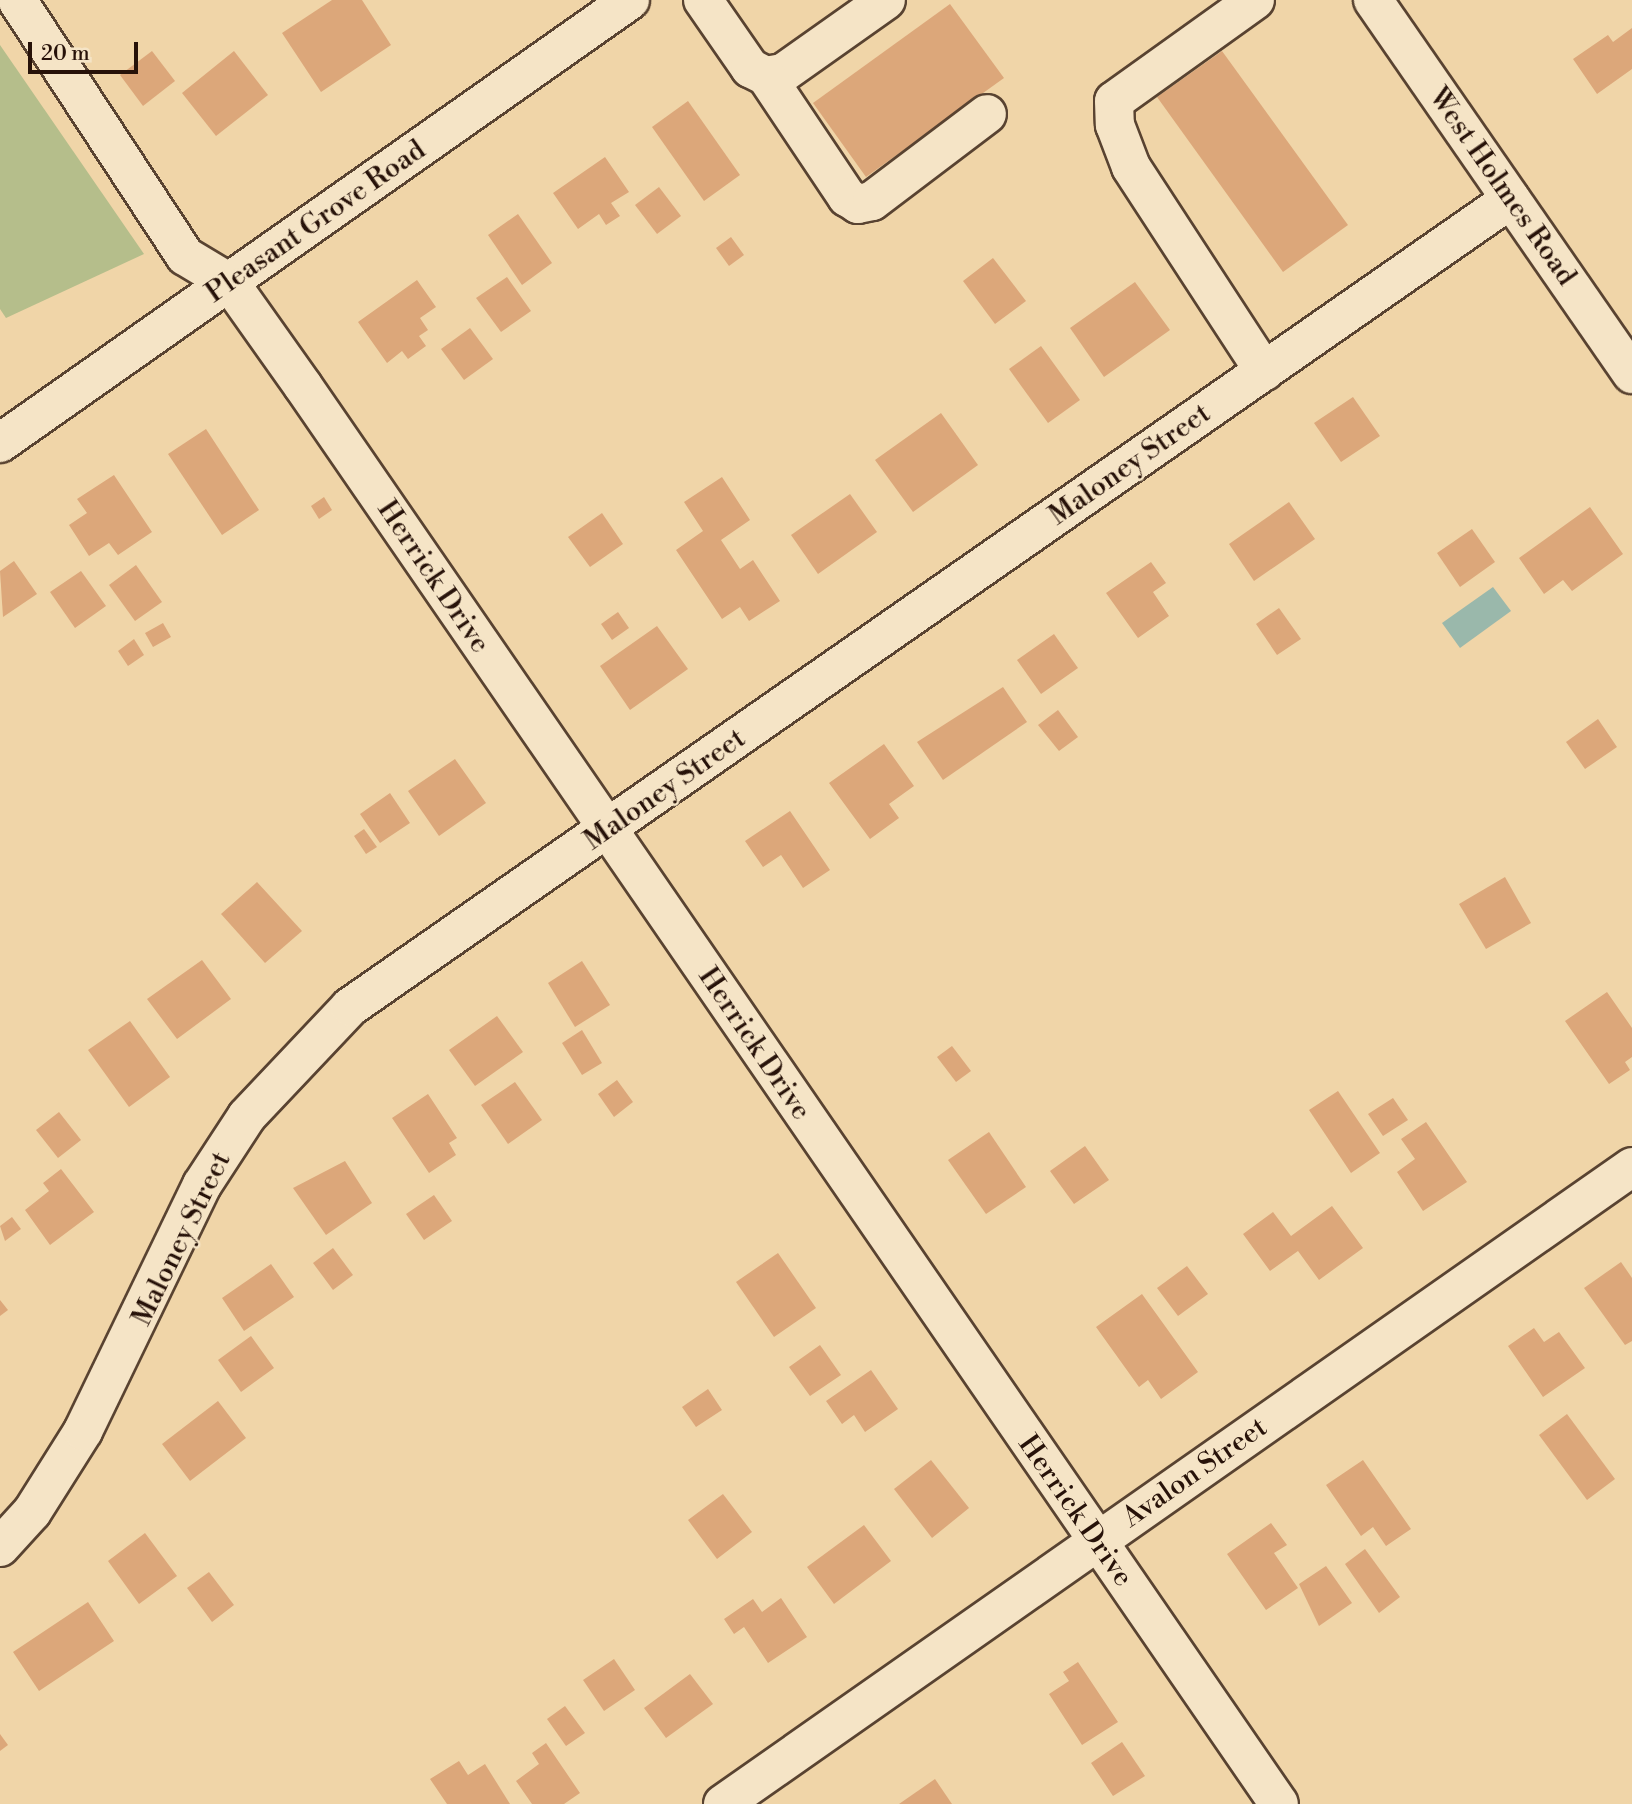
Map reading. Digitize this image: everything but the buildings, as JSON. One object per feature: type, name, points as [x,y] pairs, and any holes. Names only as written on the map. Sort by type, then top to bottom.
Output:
[{"type":"street","points":[[17,0],[185,256],[230,283]]},
{"type":"street","name":"Pleasant Grove Road","points":[[0,443],[630,0]]},
{"type":"street","points":[[703,0],[750,68],[766,76],[847,197],[859,204],[872,201],[986,114]]},
{"type":"street","points":[[766,76],[783,73],[886,0]]},
{"type":"street","points":[[1255,0],[1114,101],[1115,125],[1131,167],[1264,371]]},
{"type":"street","name":"West Holmes Road","points":[[1373,0],[1632,374]]},
{"type":"street","name":"Maloney Street","points":[[0,1547],[32,1512],[83,1431],[202,1185],[293,1060],[350,1007],[1511,199]]},
{"type":"street","name":"Herrick Drive","points":[[230,283],[1096,1543],[1279,1804]]},
{"type":"street","name":"Avalon Street","points":[[723,1804],[1632,1167]]},
{"type":"green space","points":[[0,45],[144,254],[6,318],[0,309]]},
{"type":"shaded area","points":[[1493,587],[1511,611],[1460,648],[1442,623]]}]
